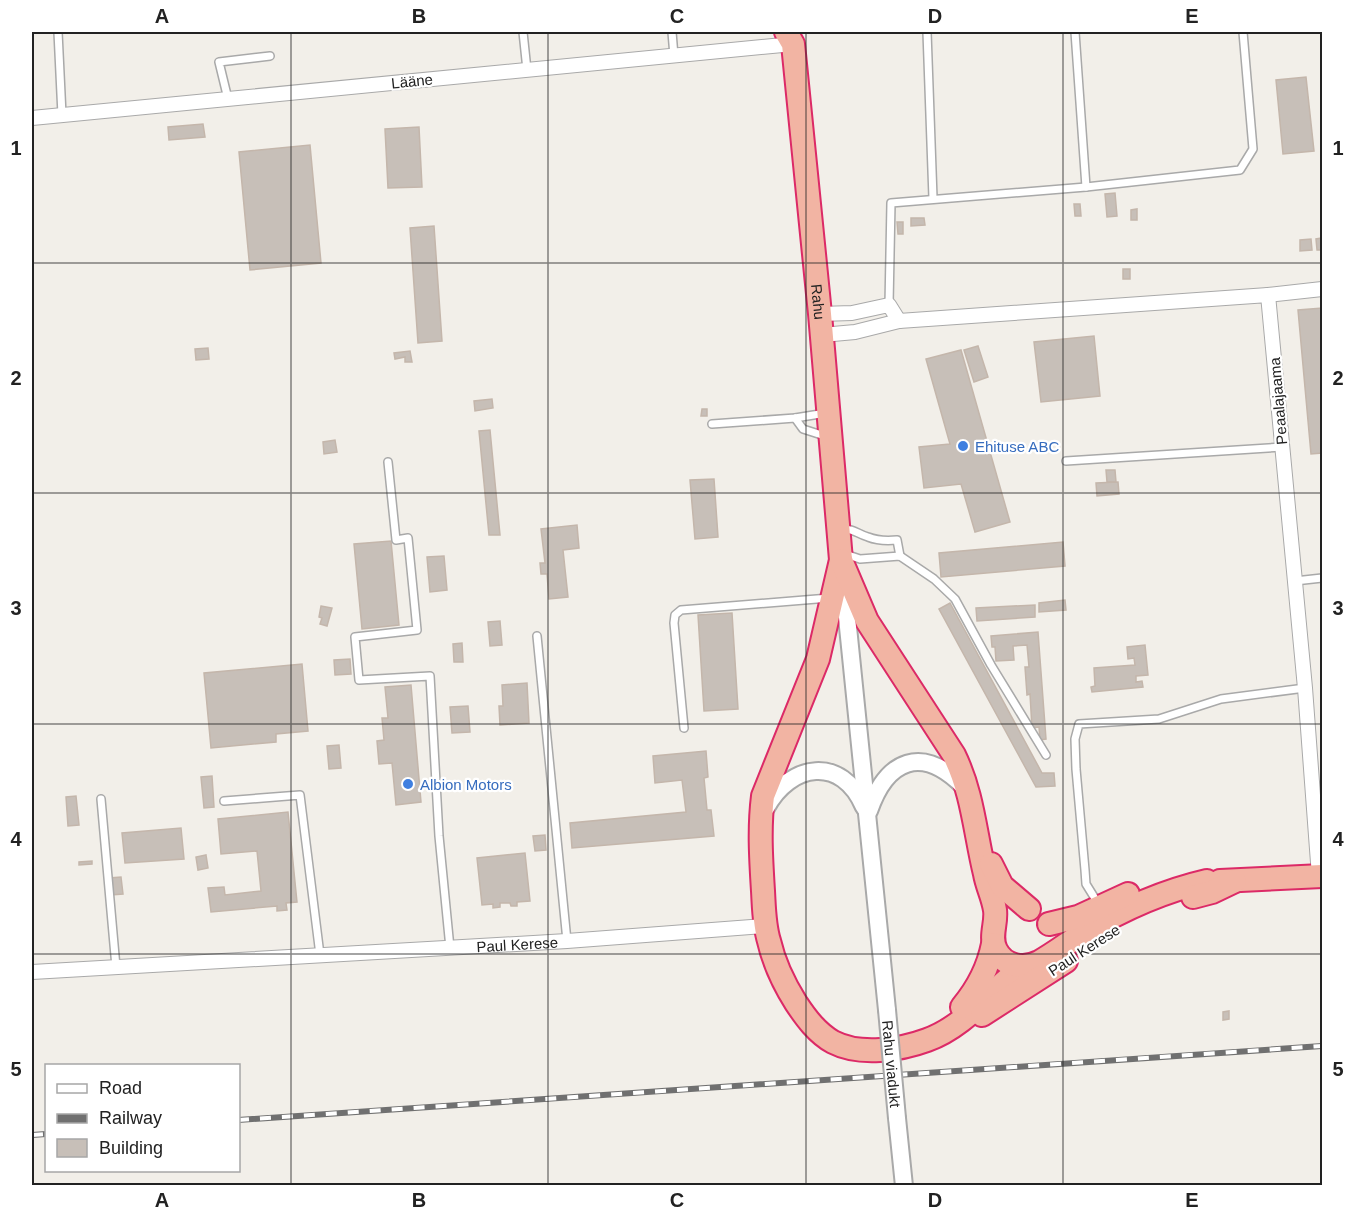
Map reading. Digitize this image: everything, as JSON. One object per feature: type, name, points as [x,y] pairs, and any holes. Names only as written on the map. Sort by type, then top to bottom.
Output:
[{"type":"highway","name":"Rahu","points":[[792,36],[839,530],[848,562]]},
{"type":"highway","points":[[765,926],[760,820],[764,796],[818,658],[832,598],[848,562]]},
{"type":"highway","points":[[848,562],[867,621],[954,755],[962,771],[994,908],[996,921],[992,936],[993,944],[1002,959],[1016,966],[1034,962],[1048,952],[1052,933],[1049,924],[1039,913],[1029,909],[1002,886],[981,833],[976,826]]},
{"type":"highway","name":"Paul Kerese","points":[[1049,924],[1078,917],[1141,890],[1207,881],[1321,876]]},
{"type":"highway","name":"Paul Kerese","points":[[936,1036],[978,1008],[1007,979],[1087,931],[1152,898],[1207,881]]},
{"type":"highway","name":"Paul Kerese","points":[[765,926],[778,969],[789,991],[804,1016],[818,1032],[834,1043],[854,1048],[892,1049],[956,1030],[1135,917],[1161,906],[1212,892],[1235,881]]},
{"type":"highway","points":[[996,921],[1009,910],[1029,909]]},
{"type":"highway","name":"Paul Kerese","points":[[936,1036],[973,993],[987,970],[993,944]]},
{"type":"street","name":"Lääne","points":[[32,118],[674,56],[792,36]]},
{"type":"street","points":[[821,325],[855,332],[899,321],[1268,295],[1323,289]]},
{"type":"street","name":"Peaalajaama","points":[[1268,295],[1321,876]]},
{"type":"street","points":[[821,325],[852,313],[889,305],[899,321]]},
{"type":"street","name":"Rahu viadukt","points":[[848,562],[867,814],[904,1185]]},
{"type":"street","points":[[867,814],[887,775],[909,763],[923,762],[936,765],[949,772],[967,789]]},
{"type":"street","points":[[760,820],[773,794],[784,782],[810,771],[829,772],[842,777],[853,787],[867,814]]},
{"type":"street","name":"Paul Kerese","points":[[32,972],[567,941],[765,926]]},
{"type":"lane","points":[[58,32],[62,115]]},
{"type":"lane","points":[[523,32],[527,70]]},
{"type":"lane","points":[[672,32],[674,56]]},
{"type":"lane","points":[[927,32],[933,198]]},
{"type":"lane","points":[[1075,32],[1086,187]]},
{"type":"lane","points":[[889,305],[891,203],[1086,187],[1239,170],[1253,149],[1244,32]]},
{"type":"lane","points":[[228,99],[219,62],[270,56]]},
{"type":"lane","points":[[712,424],[795,418],[828,412]]},
{"type":"lane","points":[[795,418],[803,429],[831,438]]},
{"type":"lane","points":[[1066,461],[1282,447]]},
{"type":"lane","points":[[388,462],[396,540],[408,538],[417,630],[355,637],[359,680],[430,676],[439,836],[450,948]]},
{"type":"lane","points":[[839,530],[854,530],[867,537],[885,541],[897,540],[900,556]]},
{"type":"lane","points":[[848,562],[900,556],[934,579],[954,599],[1046,755]]},
{"type":"lane","points":[[1295,581],[1323,578]]},
{"type":"lane","points":[[684,729],[675,615],[681,610],[832,598]]},
{"type":"lane","points":[[537,636],[567,941]]},
{"type":"lane","points":[[1100,907],[1086,884],[1076,769],[1075,739],[1079,724],[1159,719],[1221,699],[1305,687]]},
{"type":"lane","points":[[225,801],[300,795],[320,955]]},
{"type":"lane","points":[[101,799],[116,967]]},
{"type":"building","points":[[1306,77],[1314,151],[1283,154],[1276,80]]},
{"type":"building","points":[[203,124],[205,137],[169,140],[168,127]]},
{"type":"building","points":[[419,127],[422,187],[388,188],[385,129]]},
{"type":"building","points":[[310,145],[321,263],[250,270],[239,152]]},
{"type":"building","points":[[1115,193],[1117,216],[1107,217],[1105,194]]},
{"type":"building","points":[[1074,204],[1080,204],[1081,216],[1075,216]]},
{"type":"building","points":[[1137,209],[1137,220],[1131,220],[1131,210]]},
{"type":"building","points":[[911,218],[924,218],[925,225],[911,226]]},
{"type":"building","points":[[897,222],[903,222],[903,234],[898,234]]},
{"type":"building","points":[[434,226],[442,341],[418,343],[410,228]]},
{"type":"building","points":[[1322,238],[1322,250],[1317,250],[1316,239]]},
{"type":"building","points":[[1311,239],[1312,250],[1300,251],[1300,240]]},
{"type":"building","points":[[1123,269],[1130,269],[1130,279],[1123,279]]},
{"type":"building","points":[[1322,308],[1322,453],[1311,454],[1298,310]]},
{"type":"building","points":[[1094,336],[1100,396],[1041,402],[1034,342]]},
{"type":"building","points":[[978,346],[988,377],[974,382],[964,350]]},
{"type":"building","points":[[208,348],[209,359],[196,360],[195,349]]},
{"type":"building","points":[[961,350],[1010,522],[975,532],[961,484],[924,488],[919,447],[950,444],[926,359]]},
{"type":"building","points":[[410,351],[412,362],[405,362],[405,357],[395,359],[394,353]]},
{"type":"building","points":[[492,399],[493,408],[475,411],[474,401]]},
{"type":"building","points":[[702,409],[707,409],[707,416],[701,416]]},
{"type":"building","points":[[490,430],[500,535],[489,535],[479,431]]},
{"type":"building","points":[[335,440],[337,452],[324,454],[323,442]]},
{"type":"building","points":[[1106,470],[1115,470],[1116,482],[1107,482]]},
{"type":"building","points":[[714,479],[718,537],[695,539],[690,480]]},
{"type":"building","points":[[1118,482],[1119,494],[1097,496],[1096,483]]},
{"type":"building","points":[[577,525],[579,548],[563,550],[568,597],[549,599],[547,574],[541,574],[540,563],[545,563],[541,529]]},
{"type":"building","points":[[391,541],[399,625],[362,629],[354,544]]},
{"type":"building","points":[[1063,542],[1065,566],[941,577],[939,553]]},
{"type":"building","points":[[444,556],[447,590],[430,592],[427,557]]},
{"type":"building","points":[[1065,600],[1066,610],[1039,612],[1039,603]]},
{"type":"building","points":[[950,603],[1042,773],[1054,773],[1055,786],[1036,787],[939,609]]},
{"type":"building","points":[[1035,605],[1035,617],[977,621],[976,608]]},
{"type":"building","points":[[321,606],[332,608],[327,626],[320,624]]},
{"type":"building","points":[[732,613],[738,709],[704,711],[698,615]]},
{"type":"building","points":[[500,621],[502,645],[490,646],[488,622]]},
{"type":"building","points":[[1038,632],[1046,739],[1040,740],[1039,727],[1032,728],[1030,694],[1027,695],[1025,667],[1029,667],[1027,645],[1013,646],[1014,660],[996,661],[991,636]]},
{"type":"building","points":[[462,643],[463,662],[454,662],[453,644]]},
{"type":"building","points":[[1145,645],[1148,675],[1136,676],[1136,682],[1142,681],[1143,687],[1092,692],[1091,687],[1095,686],[1094,668],[1135,665],[1134,658],[1128,659],[1127,647]]},
{"type":"building","points":[[350,659],[351,674],[335,675],[334,660]]},
{"type":"building","points":[[302,664],[308,731],[276,734],[276,742],[211,748],[204,673]]},
{"type":"building","points":[[527,683],[529,723],[500,725],[499,706],[503,706],[502,685]]},
{"type":"building","points":[[411,685],[421,802],[396,805],[392,763],[379,764],[377,741],[384,740],[382,718],[388,718],[385,687]]},
{"type":"building","points":[[468,706],[470,732],[452,733],[450,707]]},
{"type":"building","points":[[339,745],[341,768],[329,769],[327,746]]},
{"type":"building","points":[[706,751],[708,777],[704,778],[707,810],[711,810],[714,836],[572,848],[570,823],[686,812],[682,780],[655,783],[653,756]]},
{"type":"building","points":[[212,776],[214,807],[204,808],[201,777]]},
{"type":"building","points":[[76,796],[79,825],[68,826],[66,797]]},
{"type":"building","points":[[288,812],[297,902],[286,903],[287,910],[277,911],[277,906],[211,912],[208,888],[224,887],[225,895],[261,891],[257,851],[221,854],[218,819]]},
{"type":"building","points":[[181,828],[184,859],[125,863],[122,833]]},
{"type":"building","points":[[545,835],[546,850],[535,851],[533,836]]},
{"type":"building","points":[[525,853],[530,901],[517,902],[517,906],[500,903],[500,907],[493,908],[493,904],[482,905],[477,858]]},
{"type":"building","points":[[206,855],[208,868],[198,870],[196,857]]},
{"type":"building","points":[[92,861],[92,864],[79,865],[79,862]]},
{"type":"building","points":[[121,877],[123,894],[111,895],[109,878]]},
{"type":"building","points":[[1229,1011],[1229,1019],[1223,1020],[1223,1012]]},
{"type":"railway","points":[[240,1120],[1322,1046]]},
{"type":"railway","points":[[32,1135],[45,1134]]},
{"type":"place","name":"Ehituse ABC","points":[[963,446]]},
{"type":"place","name":"Albion Motors","points":[[408,784]]}]
